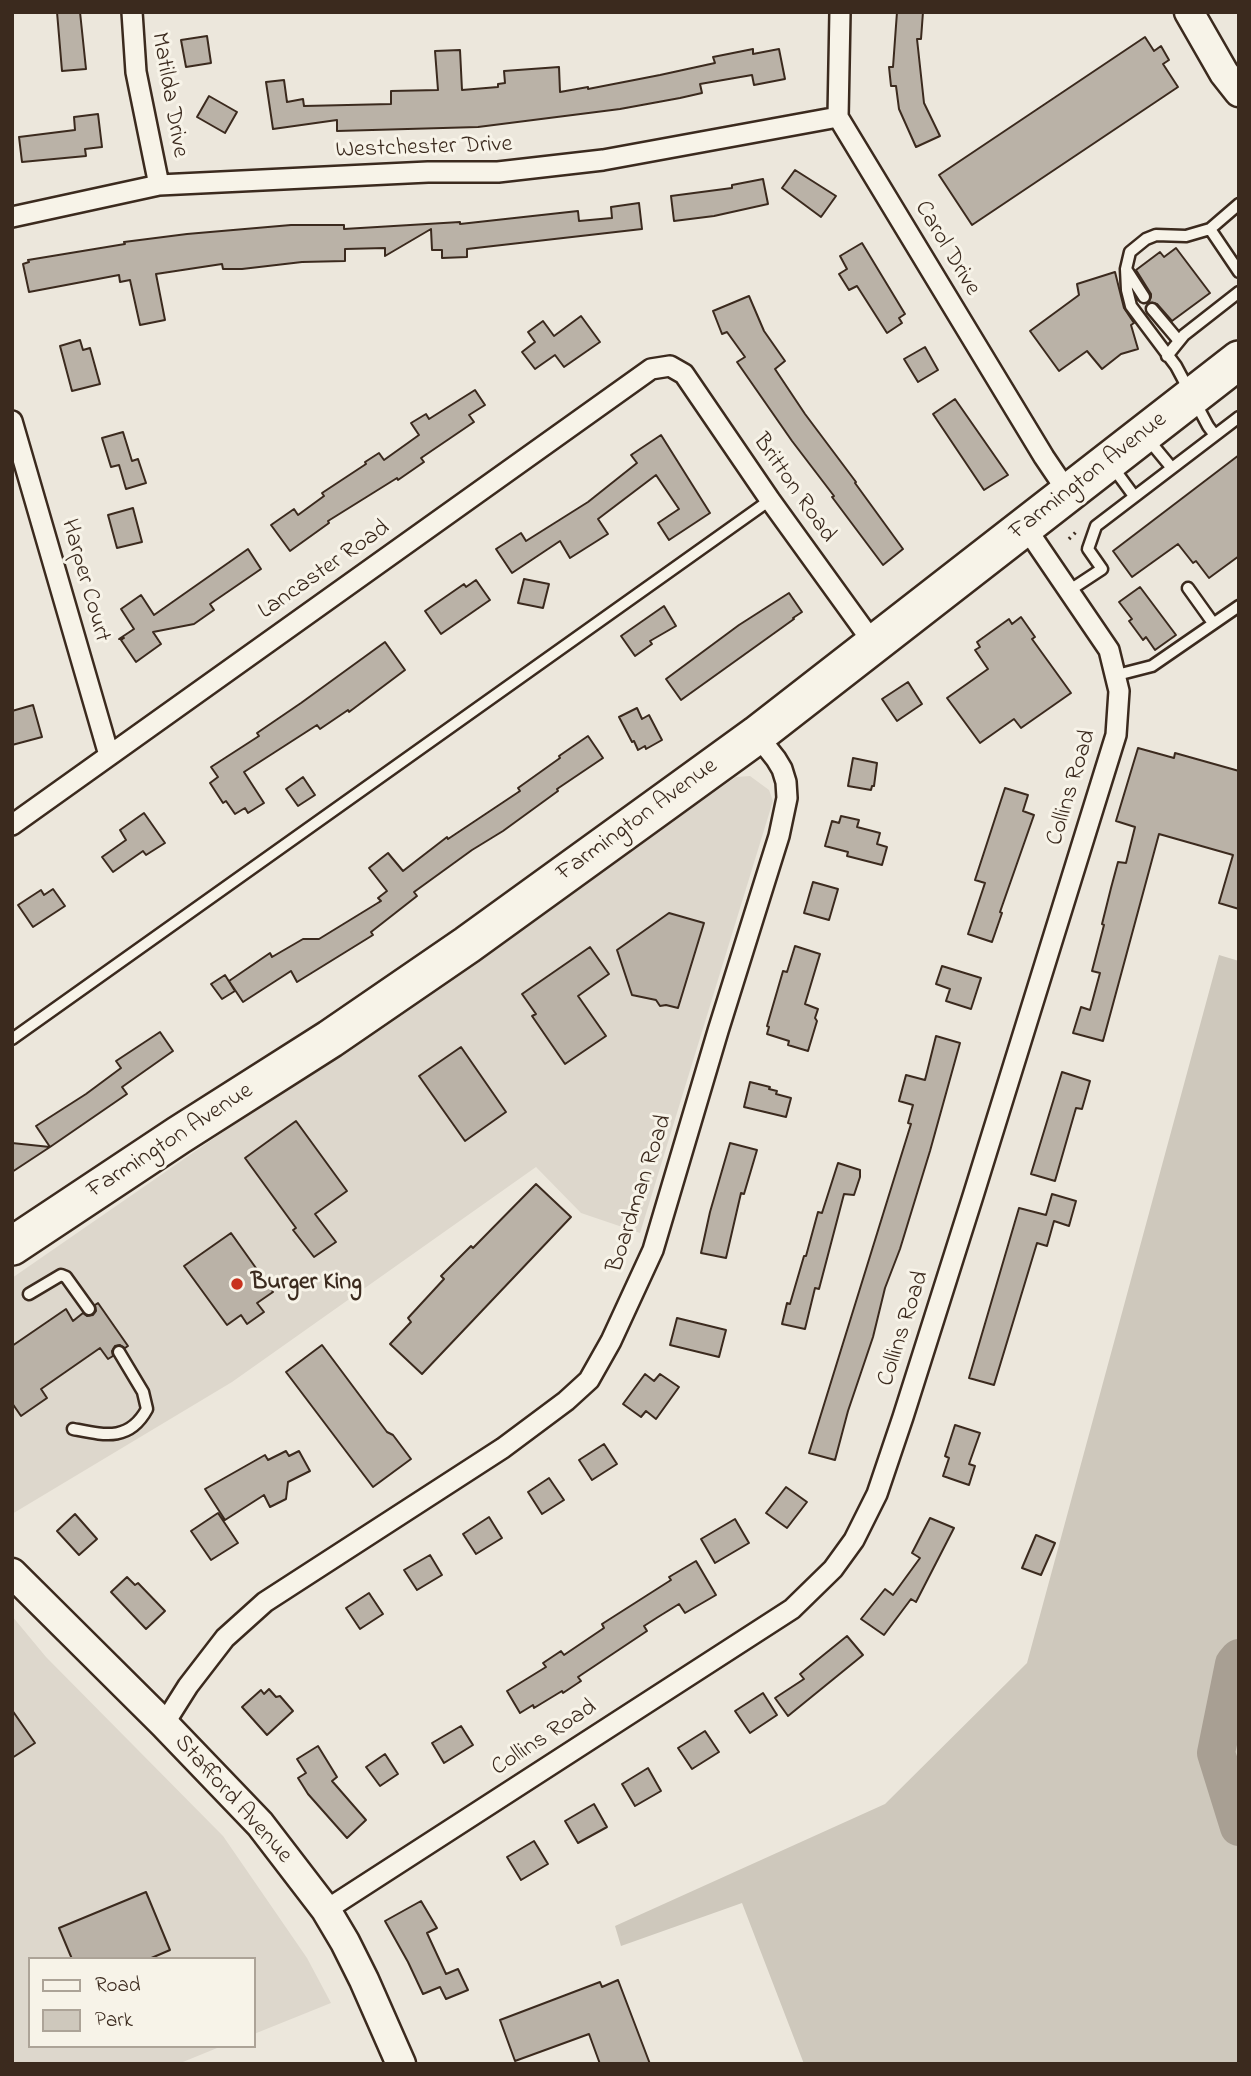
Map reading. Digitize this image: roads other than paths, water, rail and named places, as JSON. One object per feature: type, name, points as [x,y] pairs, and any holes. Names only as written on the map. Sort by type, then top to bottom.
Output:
[{"type":"highway","name":"Farmington Avenue","points":[[12,1246],[467,945],[757,735],[1239,360]]},
{"type":"main road","points":[[1189,12],[1224,74],[1239,92]]},
{"type":"main road","name":"Stafford Avenue","points":[[12,1573],[260,1824],[326,1910],[364,1980],[401,2064]]},
{"type":"street","name":"Matilda Drive","points":[[131,12],[136,72],[159,185]]},
{"type":"street","points":[[838,117],[841,12]]},
{"type":"street","name":"Westchester Drive","points":[[12,217],[159,185],[428,172],[498,172],[603,160],[838,117]]},
{"type":"street","name":"Carol Drive","points":[[838,117],[1069,494]]},
{"type":"street","name":"Britton Road","points":[[670,366],[684,374],[770,500],[874,644]]},
{"type":"street","name":"Lancaster Road","points":[[12,825],[651,369],[670,366]]},
{"type":"street","name":"Harper Court","points":[[12,421],[109,755]]},
{"type":"street","name":"Collins Road","points":[[326,1910],[792,1609],[833,1569],[854,1540],[877,1494],[903,1417],[1112,748],[1119,710],[1117,675],[1109,650],[1026,527]]},
{"type":"street","name":"Boardman Road","points":[[164,1724],[188,1686],[225,1638],[265,1602],[503,1448],[566,1401],[589,1380],[611,1341],[653,1250],[779,836],[787,798],[786,782],[776,759],[757,735]]},
{"type":"lane","points":[[1214,434],[1176,366],[1131,306],[1126,268],[1130,252],[1146,239],[1156,235],[1186,236],[1210,229],[1239,204]]},
{"type":"lane","points":[[1210,229],[1239,272]]},
{"type":"lane","points":[[1126,268],[1144,297]]},
{"type":"lane","points":[[1167,356],[1184,335],[1239,292]]},
{"type":"lane","points":[[1152,309],[1179,341]]},
{"type":"lane","points":[[1152,335],[1164,323]]},
{"type":"lane","points":[[1070,590],[1102,569],[1088,549],[1096,526],[1239,417]]},
{"type":"lane","points":[[1144,434],[1171,467]]},
{"type":"lane","points":[[1109,462],[1134,496]]},
{"type":"lane","points":[[12,1039],[770,500]]},
{"type":"lane","points":[[1188,588],[1213,623]]},
{"type":"lane","points":[[1117,675],[1152,666],[1239,606]]},
{"type":"lane","points":[[29,1294],[61,1275],[72,1283],[89,1309]]},
{"type":"lane","points":[[73,1429],[107,1435],[123,1432],[143,1416],[147,1409],[143,1392],[119,1352]]},
{"type":"waterway","points":[[1239,1658],[1234,1664],[1216,1753],[1239,1827]]},
{"type":"place","name":"Burger King","points":[[237,1284]]}]
